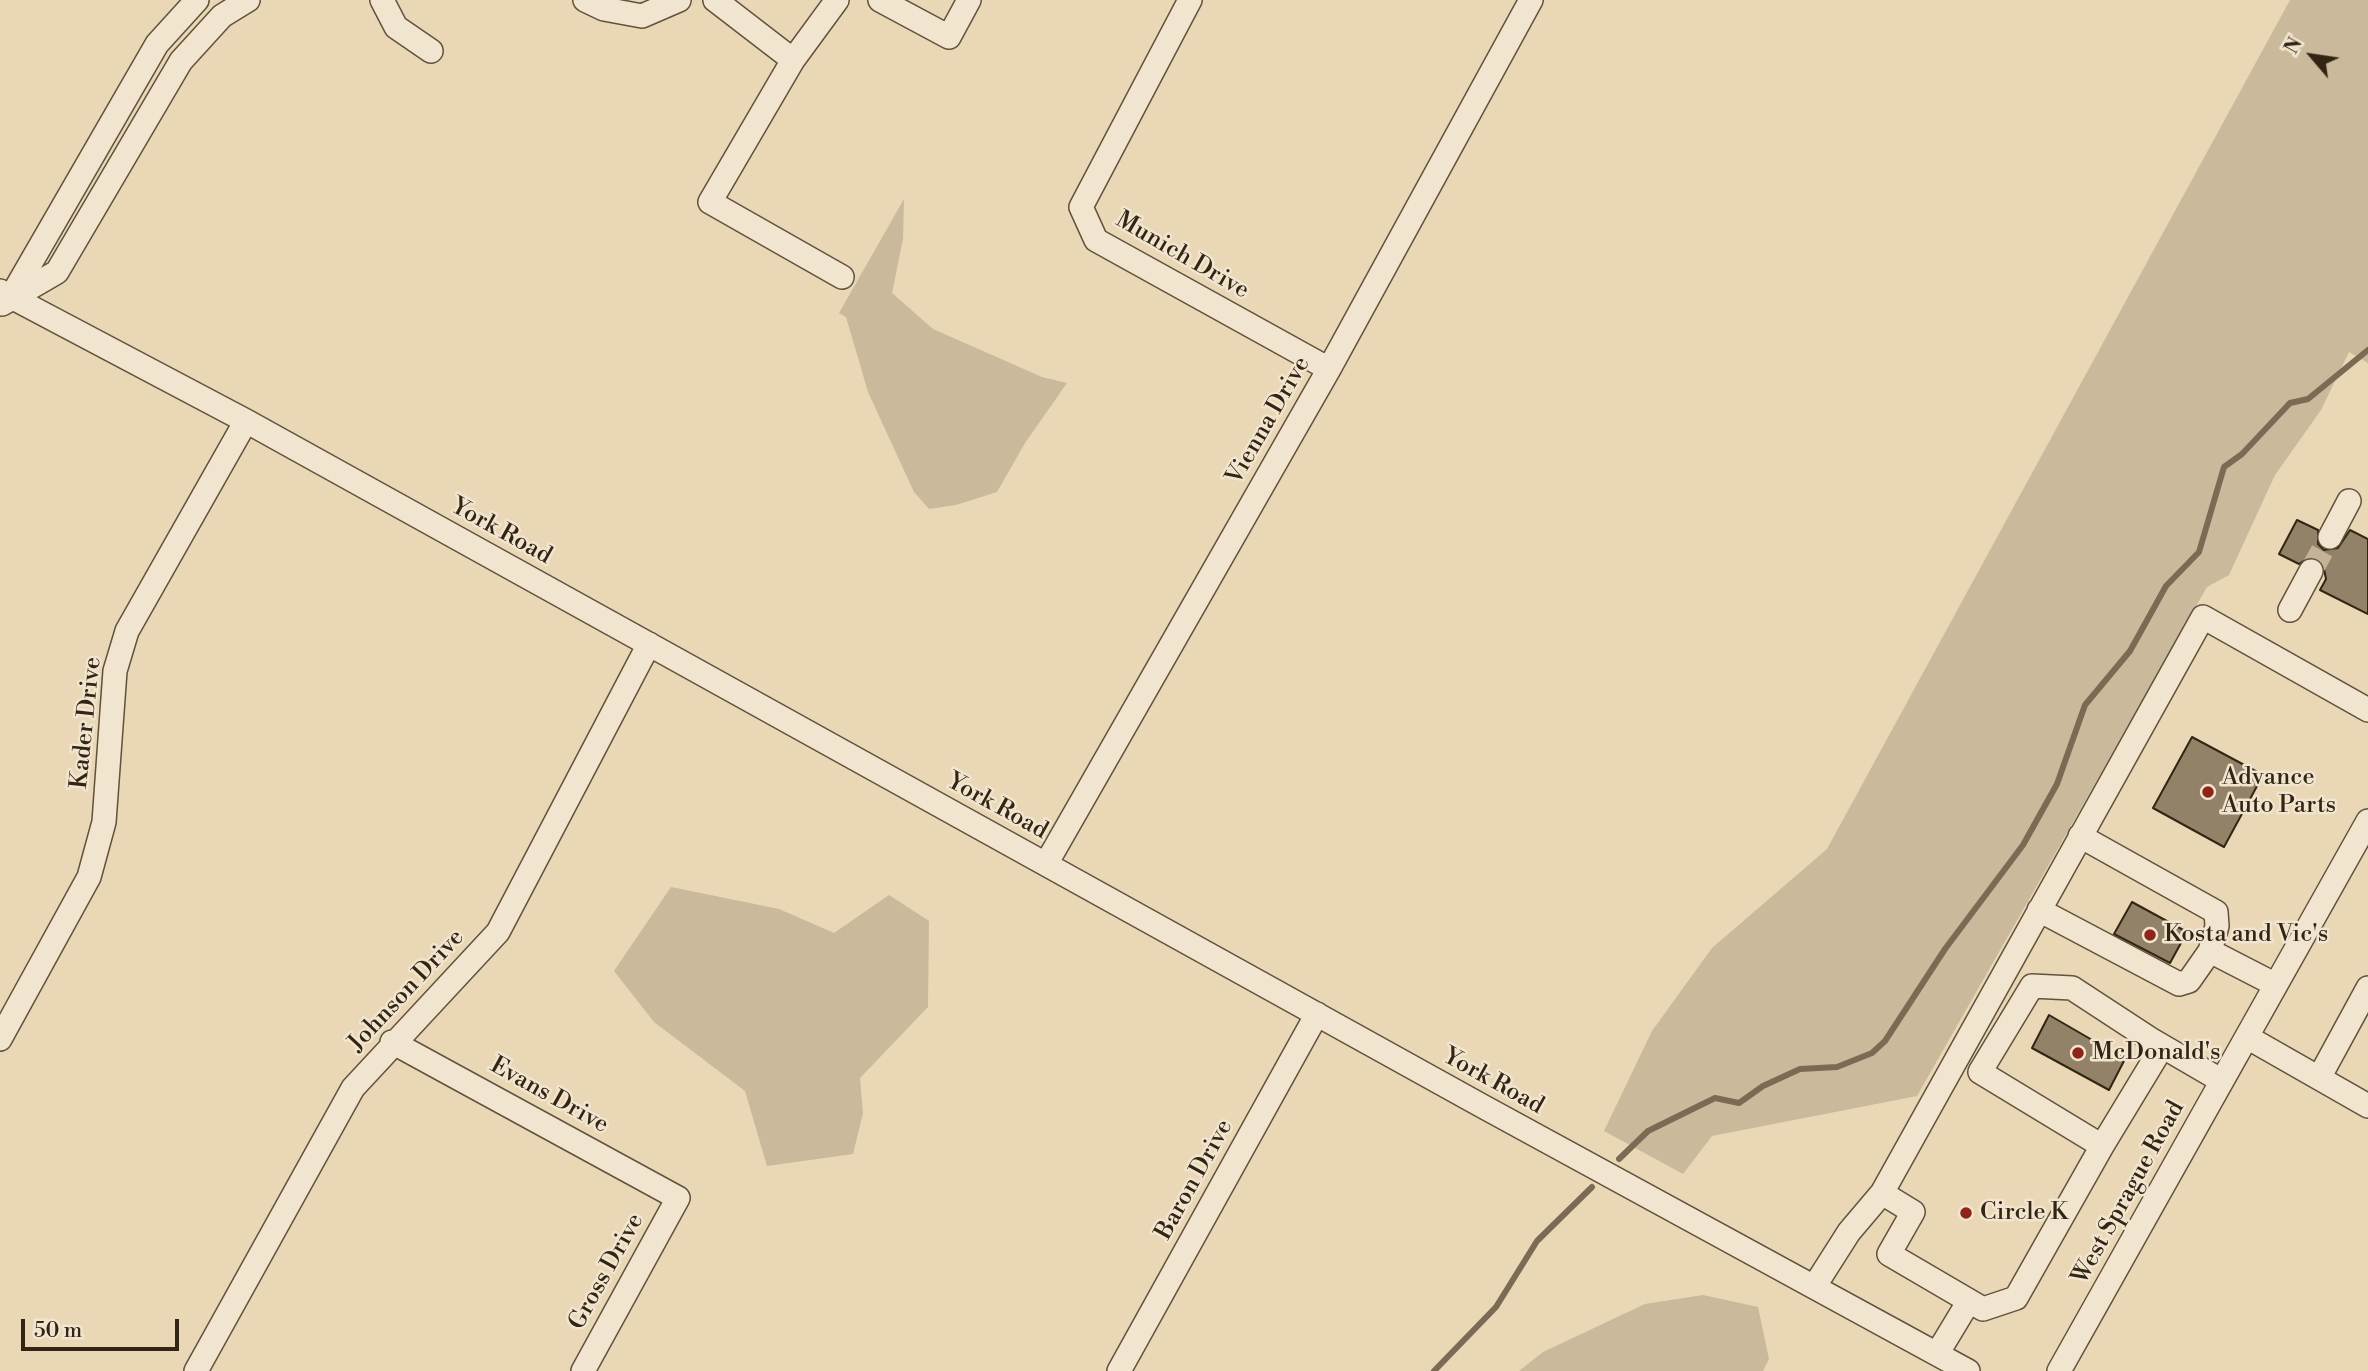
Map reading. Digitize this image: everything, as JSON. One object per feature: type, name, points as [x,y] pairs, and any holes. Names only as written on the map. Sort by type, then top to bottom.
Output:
[{"type":"street","points":[[4,298],[157,44],[197,0]]},
{"type":"street","points":[[4,298],[57,272],[181,61],[222,16],[248,0]]},
{"type":"street","points":[[382,0],[397,27],[430,51]]},
{"type":"street","points":[[585,0],[604,9],[642,16],[679,0]]},
{"type":"street","points":[[715,0],[793,60]]},
{"type":"street","points":[[837,0],[793,60],[710,202],[842,277]]},
{"type":"street","points":[[880,0],[948,37],[969,0]]},
{"type":"street","name":"Munich Drive","points":[[1190,0],[1081,207],[1096,240],[1329,369]]},
{"type":"street","name":"Vienna Drive","points":[[1046,864],[1329,369],[1531,0]]},
{"type":"street","name":"York Road","points":[[4,298],[246,421],[1968,1371]]},
{"type":"street","name":"Kader Drive","points":[[0,1038],[89,877],[104,822],[115,671],[127,631],[246,421]]},
{"type":"street","points":[[2330,537],[2350,501]]},
{"type":"street","points":[[2290,610],[2311,571]]},
{"type":"street","points":[[1814,1287],[1849,1232],[1882,1193],[2203,617],[2368,710]]},
{"type":"street","name":"Johnson Drive","points":[[196,1371],[353,1088],[393,1042],[440,998],[498,932],[649,644]]},
{"type":"street","name":"West Sprague Road","points":[[2059,1371],[2368,821]]},
{"type":"street","points":[[2039,910],[2179,984],[2189,981],[2210,951],[2217,926],[2217,912],[2080,836]]},
{"type":"street","points":[[2210,951],[2276,985]]},
{"type":"street","points":[[1979,1072],[2032,986],[2072,988],[2156,1043],[2222,1081]]},
{"type":"street","points":[[2319,1078],[2368,988]]},
{"type":"street","name":"Baron Drive","points":[[1119,1371],[1317,1014]]},
{"type":"street","points":[[2247,1037],[2368,1106]]},
{"type":"street","name":"Evans Drive","points":[[393,1042],[678,1198]]},
{"type":"street","points":[[1882,1193],[1913,1212],[1889,1254],[1983,1309],[2016,1298],[2102,1146],[2156,1043]]},
{"type":"street","points":[[1956,1059],[2102,1146]]},
{"type":"street","name":"Gross Drive","points":[[583,1371],[678,1198]]},
{"type":"street","points":[[1937,1354],[1969,1301]]},
{"type":"shaded area","points":[[2290,0],[2368,0],[2368,363],[2349,352],[2321,410],[2275,475],[2229,575],[2207,587],[1917,1096],[1712,1136],[1683,1174],[1604,1131],[1652,1031],[1712,948],[1827,849]]},
{"type":"shaded area","points":[[904,199],[903,239],[892,293],[933,329],[1042,377],[1067,383],[1025,443],[997,492],[956,505],[929,509],[914,492],[868,392],[846,317],[839,313]]},
{"type":"shaded area","points":[[671,887],[779,909],[834,933],[889,895],[929,921],[928,1007],[860,1078],[863,1113],[853,1154],[767,1166],[745,1091],[654,1022],[614,971]]},
{"type":"shaded area","points":[[1703,1295],[1758,1307],[1769,1359],[1763,1371],[1519,1371],[1543,1352],[1645,1304]]},
{"type":"building","points":[[2297,520],[2318,530],[2318,544],[2324,550],[2338,548],[2350,530],[2368,539],[2368,614],[2320,590],[2326,579],[2323,564],[2318,559],[2310,557],[2299,564],[2279,554]]},
{"type":"building","name":"Advance Auto Parts","points":[[2192,737],[2263,775],[2224,847],[2153,808]]},
{"type":"building","name":"Kosta and Vic's","points":[[2132,902],[2187,932],[2170,963],[2114,934]]},
{"type":"building","name":"McDonald's","points":[[2049,1015],[2125,1059],[2109,1090],[2032,1048]]},
{"type":"waterway","points":[[1619,1159],[1648,1131],[1715,1098],[1739,1103],[1763,1086],[1800,1069],[1837,1067],[1872,1053],[1885,1041],[1945,949],[2023,845],[2057,784],[2085,705],[2130,651],[2166,586],[2199,552],[2224,467],[2242,454],[2290,403],[2308,399],[2368,350]]},
{"type":"waterway","points":[[1434,1371],[1496,1307],[1537,1241],[1592,1187]]},
{"type":"tunnel","points":[[2311,571],[2330,537]]},
{"type":"place","name":"Advance Auto Parts","points":[[2208,792]]},
{"type":"place","name":"Kosta and Vic's","points":[[2150,935]]},
{"type":"place","name":"McDonald's","points":[[2078,1053]]},
{"type":"place","name":"Circle K","points":[[1966,1213]]}]
